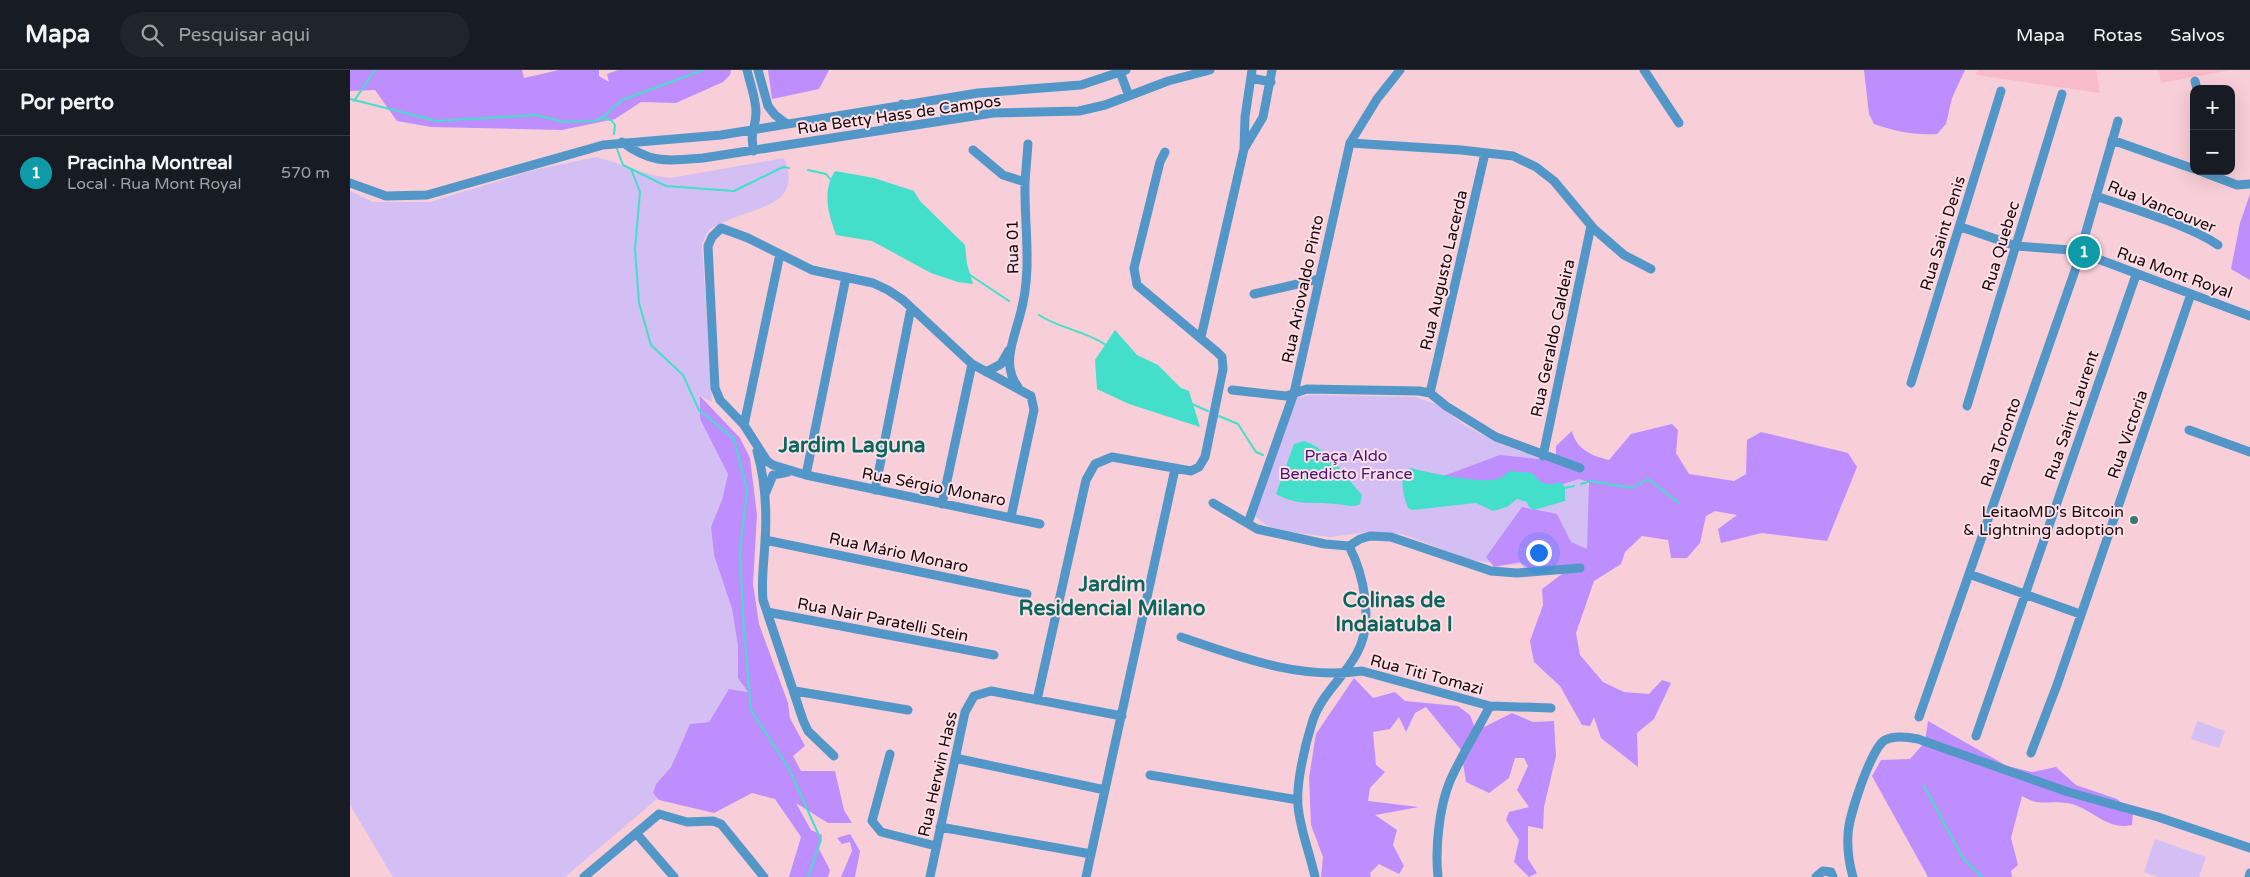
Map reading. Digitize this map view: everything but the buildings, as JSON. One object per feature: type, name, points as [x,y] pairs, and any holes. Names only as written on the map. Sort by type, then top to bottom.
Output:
[{"type":"street","points":[[747,70],[756,108],[751,130],[754,151]]},
{"type":"street","points":[[758,70],[768,106],[774,115],[787,124]]},
{"type":"street","name":"Rua Betty Hass de Campos","points":[[622,142],[639,155],[663,161],[754,151],[993,113],[1079,111],[1105,105],[1168,81],[1210,70]]},
{"type":"street","points":[[1244,150],[1263,117],[1272,70]]},
{"type":"street","name":"Rua Ariovaldo Pinto","points":[[1248,523],[1294,393],[1350,143],[1377,99],[1400,70]]},
{"type":"street","points":[[1644,70],[1679,123]]},
{"type":"street","points":[[1123,71],[1129,96]]},
{"type":"street","name":"Rua Betty Hass de Campos","points":[[350,183],[386,196],[426,195],[567,154],[622,142],[679,140],[978,93],[1081,85],[1123,71]]},
{"type":"street","points":[[1201,337],[1244,150],[1244,117],[1252,74],[1270,82]]},
{"type":"street","name":"Rua Saint Denis","points":[[1911,383],[2001,91]]},
{"type":"street","points":[[945,120],[946,102],[978,93]]},
{"type":"street","name":"Rua Quebec","points":[[1967,406],[2062,94]]},
{"type":"street","points":[[852,134],[899,121],[904,114],[902,104]]},
{"type":"street","points":[[2083,242],[2118,121]]},
{"type":"street","points":[[2112,140],[2190,168]]},
{"type":"street","points":[[1350,143],[1513,156],[1536,167],[1554,181],[1590,226],[1624,255],[1651,269]]},
{"type":"street","name":"Rua 01","points":[[1020,389],[1010,373],[1011,348],[1021,312],[1029,267],[1025,182],[1028,144]]},
{"type":"street","points":[[973,150],[1003,175],[1025,182]]},
{"type":"street","points":[[1122,716],[1038,700],[1086,480],[1096,464],[1112,457],[1175,470],[1196,470],[1203,462],[1223,369],[1222,357],[1201,337],[1137,285],[1134,278],[1134,268],[1160,162],[1165,152]]},
{"type":"street","name":"Rua Augusto Lacerda","points":[[1430,393],[1485,153]]},
{"type":"street","points":[[2215,175],[2237,185],[2250,184]]},
{"type":"street","name":"Rua Vancouver","points":[[2096,196],[2210,239],[2218,245]]},
{"type":"street","name":"Rua Geraldo Caldeira","points":[[1543,456],[1590,226]]},
{"type":"street","points":[[1960,227],[2016,246],[2070,250]]},
{"type":"street","name":"Rua Sérgio Monaro","points":[[780,254],[748,238],[721,228],[712,237],[708,246],[715,388],[720,400],[744,425],[767,461],[793,472],[1040,524]]},
{"type":"street","points":[[2070,250],[2074,245],[2083,242]]},
{"type":"street","points":[[2070,250],[2073,259],[2078,262],[2085,261],[2090,256],[2089,248],[2083,242]]},
{"type":"street","points":[[744,425],[780,254],[812,270],[873,283],[888,290],[911,308],[972,364],[1029,394],[1033,400],[1034,410],[1011,517]]},
{"type":"street","name":"Rua Mont Royal","points":[[2090,256],[2136,275],[2250,316]]},
{"type":"street","name":"Rua Toronto","points":[[1919,717],[2078,262]]},
{"type":"street","name":"Rua Saint Laurent","points":[[1976,736],[2136,275]]},
{"type":"street","points":[[806,475],[846,277]]},
{"type":"street","points":[[1254,294],[1319,279]]},
{"type":"street","name":"Rua Victoria","points":[[2032,753],[2191,294]]},
{"type":"street","points":[[875,490],[911,308]]},
{"type":"street","name":"Rua 01","points":[[986,372],[1001,364],[1011,348]]},
{"type":"street","points":[[942,504],[972,364]]},
{"type":"street","points":[[1232,390],[1286,396],[1307,389],[1419,391],[1430,393],[1446,406],[1496,437],[1543,456],[1580,468]]},
{"type":"street","points":[[2189,430],[2250,452]]},
{"type":"street","points":[[754,441],[765,496],[766,540],[762,586],[767,612],[808,731],[834,756]]},
{"type":"street","points":[[1086,877],[1175,470]]},
{"type":"street","points":[[765,496],[773,475],[793,472]]},
{"type":"street","points":[[1213,503],[1257,529],[1293,538],[1349,546],[1360,539],[1370,536],[1392,537],[1491,571],[1517,573],[1580,568]]},
{"type":"street","name":"Rua Mário Monaro","points":[[766,540],[1027,594]]},
{"type":"street","points":[[1315,877],[1298,800],[1301,775],[1312,722],[1326,693],[1357,654],[1367,621],[1360,579],[1349,546]]},
{"type":"street","points":[[1969,574],[2025,596],[2080,614]]},
{"type":"street","name":"Rua Nair Paratelli Stein","points":[[767,612],[994,655]]},
{"type":"street","name":"Rua Titi Tomazi","points":[[1181,637],[1250,661],[1282,668],[1341,674],[1362,671],[1490,706],[1551,708]]},
{"type":"street","points":[[795,691],[908,710]]},
{"type":"street","name":"Rua Herwin Hass","points":[[930,877],[965,712],[974,696],[991,691],[1038,700]]},
{"type":"street","points":[[1438,877],[1436,861],[1442,809],[1450,783],[1490,706]]},
{"type":"street","points":[[1853,877],[1848,852],[1849,822],[1875,750],[1884,740],[1892,738],[1918,738],[2068,792],[2158,817],[2250,848]]},
{"type":"street","points":[[890,754],[872,821],[881,832],[936,846]]},
{"type":"street","points":[[955,758],[1106,790]]},
{"type":"street","points":[[1150,775],[1298,800]]},
{"type":"street","points":[[584,877],[659,814],[687,822],[713,821],[721,824],[764,877]]},
{"type":"street","points":[[940,827],[1091,854]]},
{"type":"street","points":[[636,833],[674,877]]},
{"type":"street","points":[[1816,877],[1823,870],[1831,872],[1833,877]]},
{"type":"street","points":[[2249,877],[2250,873]]},
{"type":"shaded area","points":[[350,70],[522,70],[524,78],[559,70],[599,70],[599,76],[609,82],[607,74],[618,70],[731,70],[730,75],[723,82],[676,103],[641,102],[615,119],[562,130],[431,127],[397,121],[375,90],[350,91]]},
{"type":"shaded area","points":[[768,70],[829,70],[819,89],[772,99]]},
{"type":"shaded area","points":[[1864,70],[1965,70],[1952,98],[1946,124],[1937,134],[1920,134],[1874,124],[1869,114]]},
{"type":"shaded area","points":[[1977,70],[2096,70],[2100,93],[1976,75]]},
{"type":"shaded area","points":[[2159,70],[2231,70],[2161,83]]},
{"type":"shaded area","points":[[835,171],[874,178],[914,191],[920,201],[965,245],[967,264],[973,284],[958,282],[931,273],[872,241],[836,235],[827,194]]},
{"type":"shaded area","points":[[2250,194],[2250,280],[2231,269],[2240,223]]},
{"type":"shaded area","points":[[1115,330],[1137,355],[1158,365],[1181,388],[1189,391],[1200,427],[1129,404],[1097,389],[1095,360]]},
{"type":"shaded area","points":[[700,396],[740,438],[750,458],[757,515],[753,584],[759,624],[788,703],[790,718],[805,746],[793,756],[801,771],[835,771],[844,810],[852,823],[828,823],[796,803],[811,830],[822,835],[819,849],[830,870],[828,877],[789,877],[801,837],[775,799],[752,793],[714,813],[659,800],[653,793],[656,784],[671,767],[690,724],[709,722],[729,689],[748,692],[738,678],[738,646],[732,609],[714,555],[711,527],[722,500],[728,474],[700,419]]},
{"type":"shaded area","points":[[1672,424],[1678,430],[1676,453],[1689,474],[1734,481],[1746,474],[1747,440],[1761,432],[1848,453],[1857,467],[1827,541],[1762,533],[1721,543],[1718,529],[1737,515],[1715,511],[1706,516],[1700,543],[1687,558],[1671,558],[1668,540],[1642,536],[1625,552],[1621,564],[1594,581],[1576,633],[1580,655],[1603,682],[1624,692],[1649,694],[1662,680],[1671,683],[1654,719],[1637,733],[1638,767],[1601,738],[1594,717],[1590,726],[1582,725],[1560,686],[1534,662],[1530,641],[1543,605],[1542,589],[1562,574],[1565,565],[1535,573],[1520,562],[1494,567],[1486,557],[1522,507],[1557,514],[1571,542],[1587,549],[1589,482],[1579,479],[1541,491],[1484,487],[1438,478],[1500,455],[1556,461],[1556,446],[1572,431],[1577,443],[1586,451],[1609,460],[1631,434]]},
{"type":"shaded area","points":[[1304,441],[1321,450],[1336,464],[1362,495],[1360,504],[1352,506],[1306,503],[1284,498],[1276,494],[1294,444]]},
{"type":"shaded area","points":[[1411,468],[1456,478],[1482,480],[1500,478],[1509,471],[1532,473],[1547,484],[1560,482],[1565,487],[1565,501],[1534,510],[1529,507],[1527,502],[1517,499],[1507,507],[1493,511],[1476,503],[1413,510],[1408,508],[1403,488],[1403,478],[1407,469]]},
{"type":"shaded area","points":[[1354,678],[1373,698],[1395,692],[1405,701],[1458,706],[1470,715],[1476,731],[1512,713],[1533,722],[1554,721],[1556,756],[1544,807],[1543,829],[1528,826],[1528,859],[1537,873],[1529,877],[1514,862],[1519,840],[1506,820],[1509,812],[1529,807],[1517,790],[1528,766],[1524,758],[1515,758],[1509,778],[1489,793],[1466,782],[1461,750],[1426,707],[1415,713],[1406,732],[1399,717],[1390,729],[1373,732],[1376,765],[1385,772],[1370,788],[1368,801],[1419,807],[1375,815],[1397,830],[1393,845],[1404,866],[1399,874],[1379,864],[1370,873],[1371,877],[1321,877],[1323,857],[1311,825],[1309,778],[1316,734]]},
{"type":"shaded area","points":[[1928,721],[2007,766],[2032,772],[2056,767],[2076,785],[2117,799],[2133,813],[2132,825],[2114,825],[2076,805],[2060,802],[2039,802],[2022,796],[2011,838],[2018,865],[2011,871],[2012,877],[1928,877],[1872,776],[1881,760],[1910,759],[1925,742]]},
{"type":"shaded area","points":[[850,834],[860,851],[855,877],[841,877],[852,851],[850,842],[842,844],[837,838]]},
{"type":"green space","points":[[596,157],[652,175],[671,178],[784,158],[788,174],[787,186],[782,196],[761,208],[711,228],[702,244],[712,402],[700,396],[700,419],[728,474],[722,500],[711,527],[714,555],[732,609],[738,646],[738,677],[749,692],[729,689],[709,722],[690,724],[671,767],[656,784],[653,793],[658,798],[565,877],[393,877],[350,805],[350,191],[373,202],[430,202],[534,170]]},
{"type":"green space","name":"Praça Aldo Benedicto France","points":[[1312,395],[1415,397],[1436,404],[1466,426],[1503,445],[1582,473],[1591,491],[1599,558],[1513,565],[1471,560],[1402,534],[1367,532],[1330,537],[1292,532],[1267,526],[1255,516],[1294,398]]},
{"type":"green space","points":[[2197,721],[2225,731],[2219,748],[2191,739]]},
{"type":"green space","points":[[2155,839],[2206,857],[2199,877],[2158,877],[2144,872]]},
{"type":"waterway","points":[[354,101],[375,70]]},
{"type":"waterway","points":[[602,118],[622,100],[703,70]]},
{"type":"waterway","points":[[350,99],[437,121],[536,115],[564,122],[595,121],[601,118],[611,120],[615,125],[614,134]]},
{"type":"waterway","points":[[617,149],[623,165],[666,186],[734,191],[783,167],[789,168]]},
{"type":"waterway","points":[[631,169],[640,192],[635,249],[639,303],[651,345],[683,375],[699,410],[734,439],[747,489],[740,552],[744,632],[751,710],[789,769],[821,840],[808,877]]},
{"type":"waterway","points":[[808,170],[826,174],[830,179]]},
{"type":"waterway","points":[[970,275],[1009,301]]},
{"type":"waterway","points":[[1039,315],[1106,345]]},
{"type":"waterway","points":[[1192,404],[1208,411]]},
{"type":"waterway","points":[[1219,416],[1238,424],[1256,452],[1263,455]]},
{"type":"waterway","points":[[1581,484],[1591,481],[1632,488],[1648,479],[1679,503]]},
{"type":"waterway","points":[[1564,488],[1574,486]]},
{"type":"waterway","points":[[1924,786],[1963,858],[1982,877]]},
{"type":"place","name":"Pracinha Montreal","points":[[2084,252]]},
{"type":"place","name":"LeitaoMD's Bitcoin & Lightning adoption","points":[[2134,520]]},
{"type":"district","name":"Jardim Laguna","points":[[852,445]]},
{"type":"district","name":"Jardim Residencial Milano","points":[[1112,596]]},
{"type":"district","name":"Colinas de Indaiatuba I","points":[[1394,612]]}]
